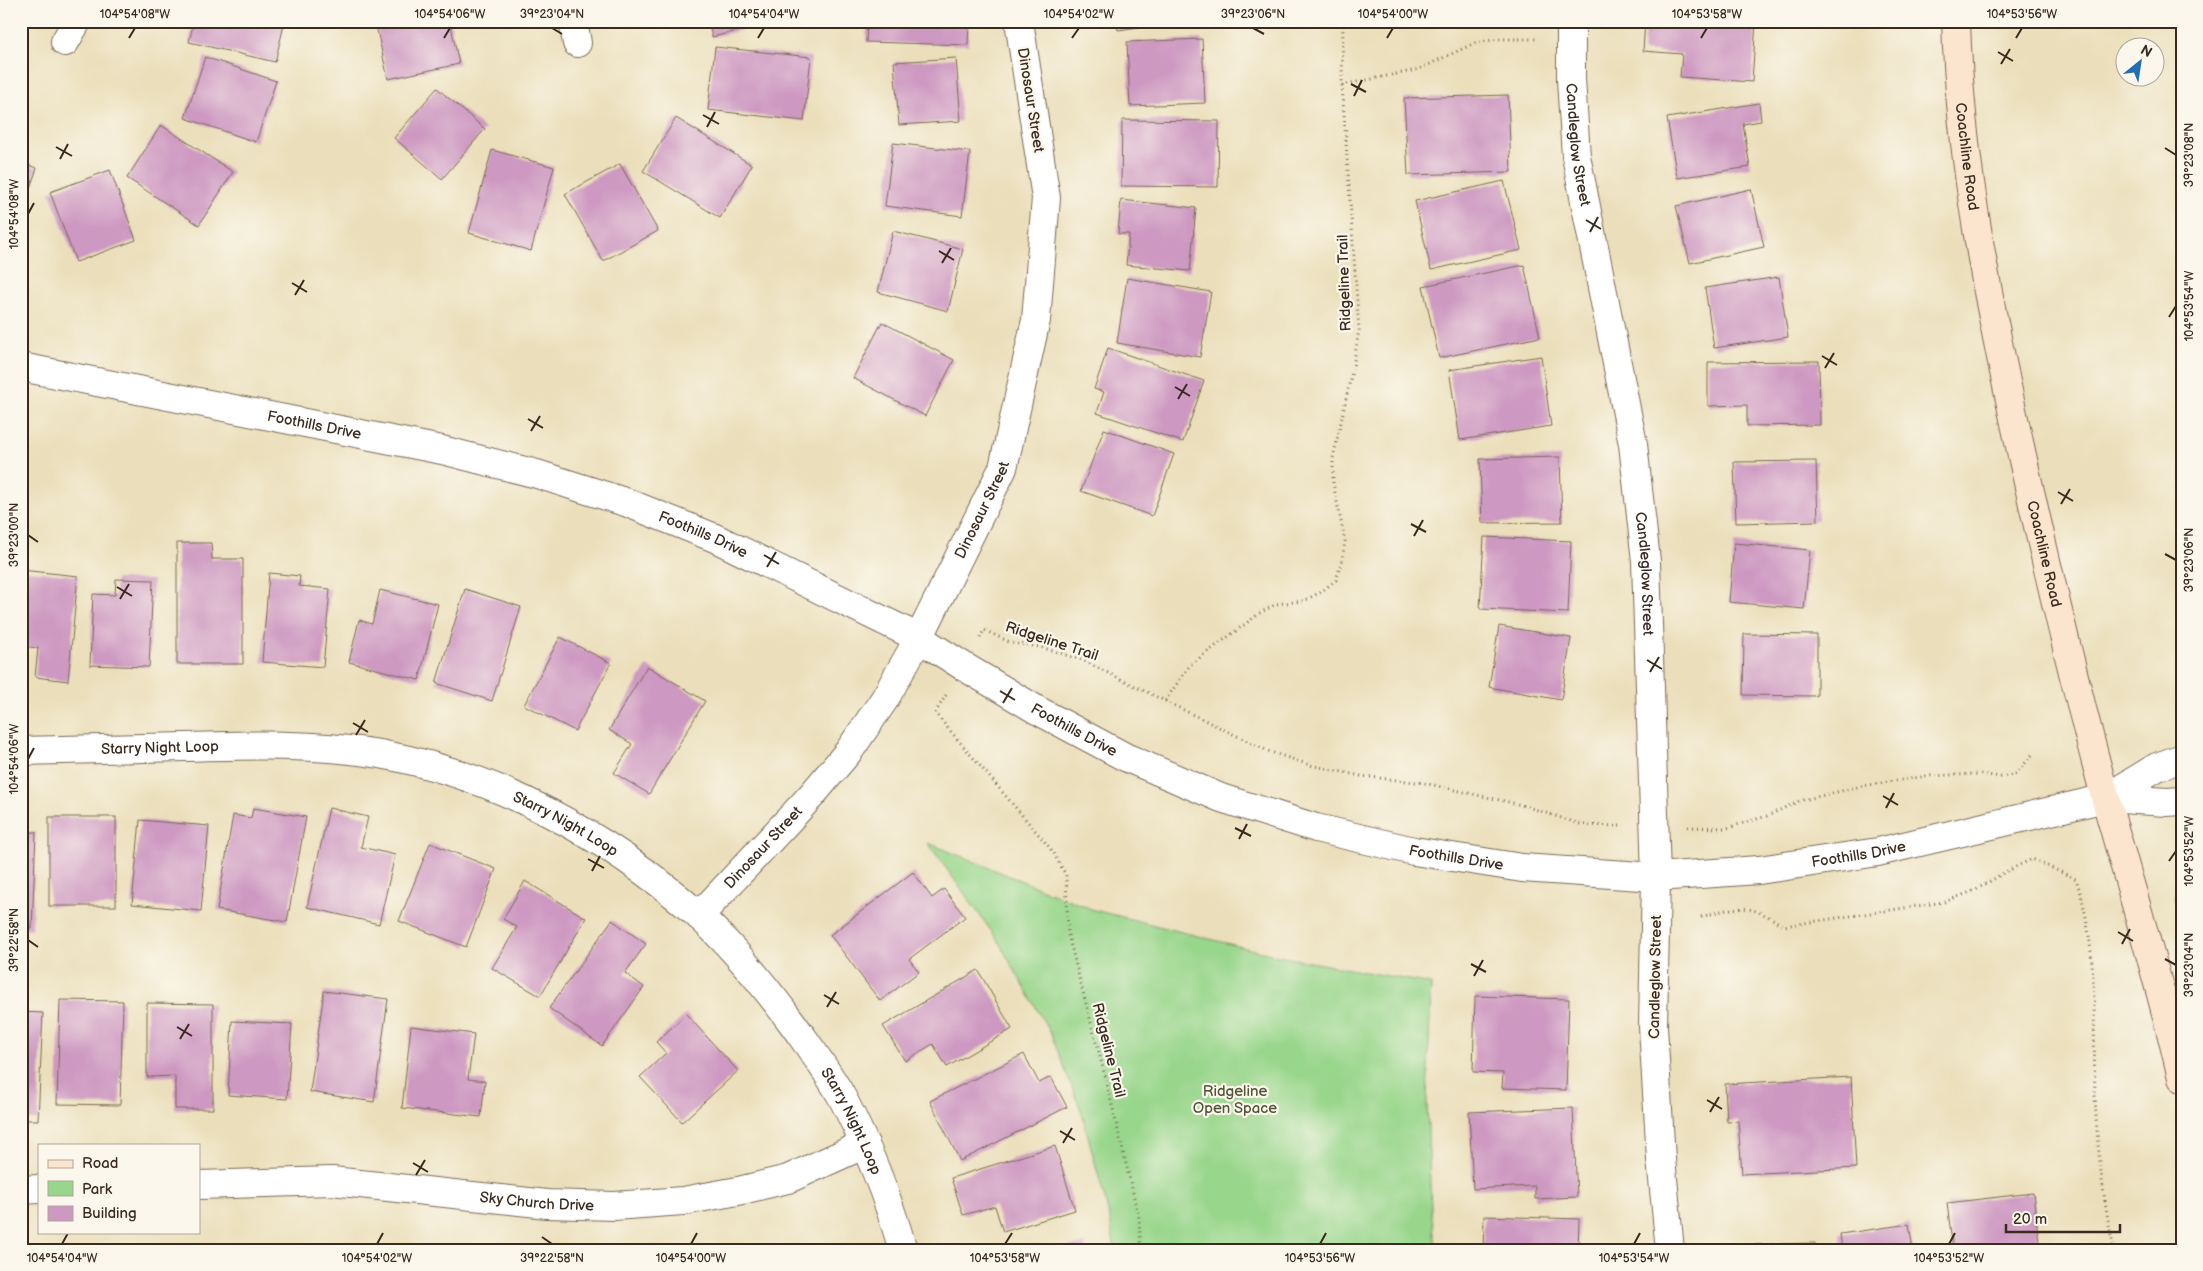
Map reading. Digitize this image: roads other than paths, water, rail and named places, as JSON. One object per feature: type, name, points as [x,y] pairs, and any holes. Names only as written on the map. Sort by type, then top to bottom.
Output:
[{"type":"main road","name":"Coachline Road","points":[[1956,21],[1966,142],[1978,236],[2003,370],[2041,542],[2106,798],[2171,1031],[2182,1078]]},
{"type":"street","name":"Dinosaur Street","points":[[699,916],[811,796],[849,751],[884,700],[919,638],[1003,468],[1036,320],[1046,198],[1019,21]]},
{"type":"street","name":"Candleglow Street","points":[[1571,27],[1571,79],[1576,156],[1633,444],[1644,542],[1656,877],[1653,1027],[1670,1250]]},
{"type":"street","name":"Foothills Drive","points":[[21,367],[442,450],[537,474],[628,503],[715,538],[919,638],[1037,710],[1125,757],[1221,798],[1316,828],[1414,851],[1522,868],[1656,877],[1759,870],[1878,852],[2106,798]]},
{"type":"street","name":"Starry Night Loop","points":[[21,752],[256,745],[320,746],[382,755],[449,771],[509,793],[571,824],[637,866],[699,916],[764,985],[810,1047],[841,1097],[865,1144],[892,1211],[903,1250]]},
{"type":"street","points":[[2106,798],[2157,767],[2182,758]]},
{"type":"street","points":[[2106,798],[2167,802],[2182,801]]},
{"type":"street","name":"Sky Church Drive","points":[[200,1185],[332,1181],[547,1204],[614,1206],[683,1201],[780,1181],[865,1144]]},
{"type":"street","points":[[21,1190],[38,1189]]},
{"type":"park label","name":"Ridgeline Open Space","points":[[1235,1100]]}]
